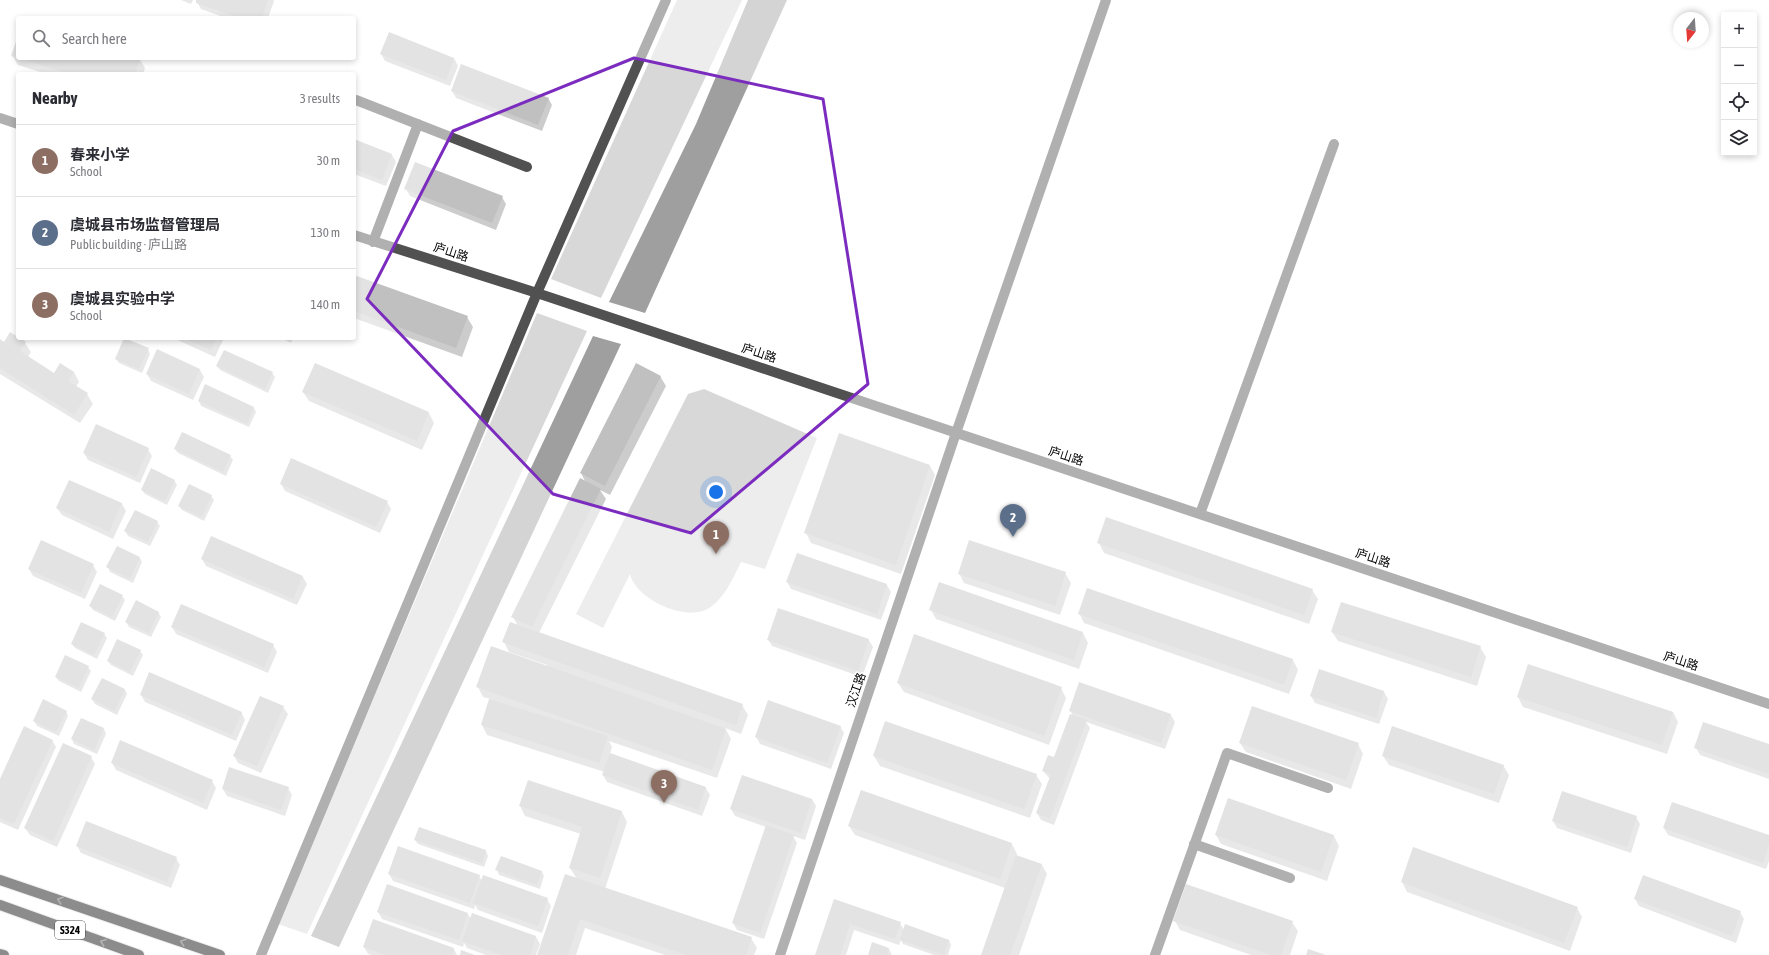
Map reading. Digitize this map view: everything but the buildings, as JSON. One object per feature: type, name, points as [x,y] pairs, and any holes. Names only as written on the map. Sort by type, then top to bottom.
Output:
[{"type":"main road","points":[[0,880],[220,955]]},
{"type":"main road","name":"S324","points":[[0,905],[139,955]]},
{"type":"main road","points":[[0,954],[4,955]]},
{"type":"street","points":[[261,955],[537,293],[666,0]]},
{"type":"street","name":"汉江路","points":[[780,955],[956,433],[1106,0]]},
{"type":"street","points":[[356,100],[527,167]]},
{"type":"street","points":[[0,118],[16,123]]},
{"type":"street","points":[[373,242],[418,124]]},
{"type":"street","points":[[1200,514],[1334,144]]},
{"type":"street","name":"庐山路","points":[[356,236],[537,293],[1769,704]]},
{"type":"street","points":[[1155,955],[1227,753],[1328,788]]},
{"type":"street","points":[[1194,844],[1290,878]]},
{"type":"highlighted area","points":[[634,58],[823,99],[868,384],[691,533],[553,494],[367,299],[453,131]]},
{"type":"shaded area","points":[[677,0],[742,0],[601,298],[551,279]]},
{"type":"shaded area","points":[[748,0],[787,0],[645,313],[609,302],[696,124]]},
{"type":"shaded area","points":[[537,313],[587,331],[307,934],[278,924]]},
{"type":"shaded area","points":[[593,336],[621,344],[339,947],[311,936]]},
{"type":"shaded area","points":[[704,389],[817,438],[765,569],[741,562],[728,587],[715,604],[699,612],[688,613],[663,606],[651,600],[641,592],[634,583],[630,574],[603,628],[576,614],[688,394]]},
{"type":"place","name":"虞城县市场监督管理局","points":[[1013,537]]},
{"type":"place","name":"春来小学","points":[[716,554]]},
{"type":"place","name":"虞城县实验中学","points":[[664,803]]}]
